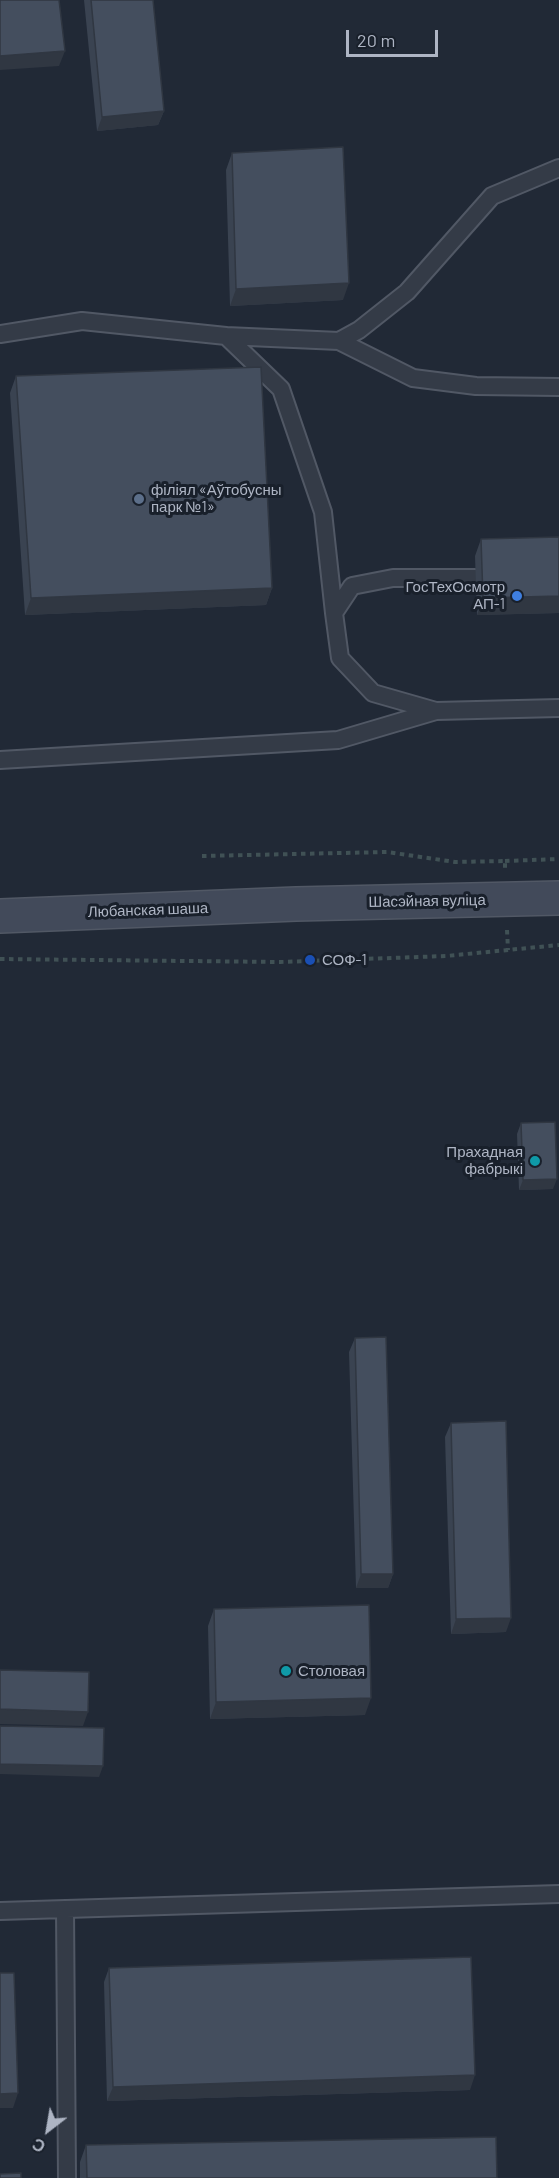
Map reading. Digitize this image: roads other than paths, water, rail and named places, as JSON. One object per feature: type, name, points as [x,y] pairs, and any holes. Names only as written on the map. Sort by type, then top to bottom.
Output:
[{"type":"main road","name":"Шасэйная вуліца","points":[[296,904],[559,898]]},
{"type":"main road","name":"Любанская шаша","points":[[0,916],[296,904]]},
{"type":"lane","points":[[339,341],[359,330],[407,292],[492,196],[559,168]]},
{"type":"lane","points":[[0,334],[82,321],[226,336],[339,341],[413,378],[476,386],[559,387]]},
{"type":"lane","points":[[226,336],[281,389],[323,512],[340,658],[373,693],[436,711]]},
{"type":"lane","points":[[334,613],[352,586],[393,578],[475,578]]},
{"type":"lane","points":[[0,760],[338,740],[436,711],[559,708]]},
{"type":"lane","points":[[0,1911],[559,1894]]},
{"type":"lane","points":[[65,1909],[67,2178]]},
{"type":"place","name":"філіял «Аўтобусны парк №1»","points":[[139,499]]},
{"type":"place","name":"ГосТехОсмотр АП-1","points":[[517,596]]},
{"type":"place","name":"СОФ-1","points":[[310,960]]},
{"type":"place","name":"Прахадная фабрыкі","points":[[535,1161]]},
{"type":"place","name":"Столовая","points":[[286,1671]]}]
